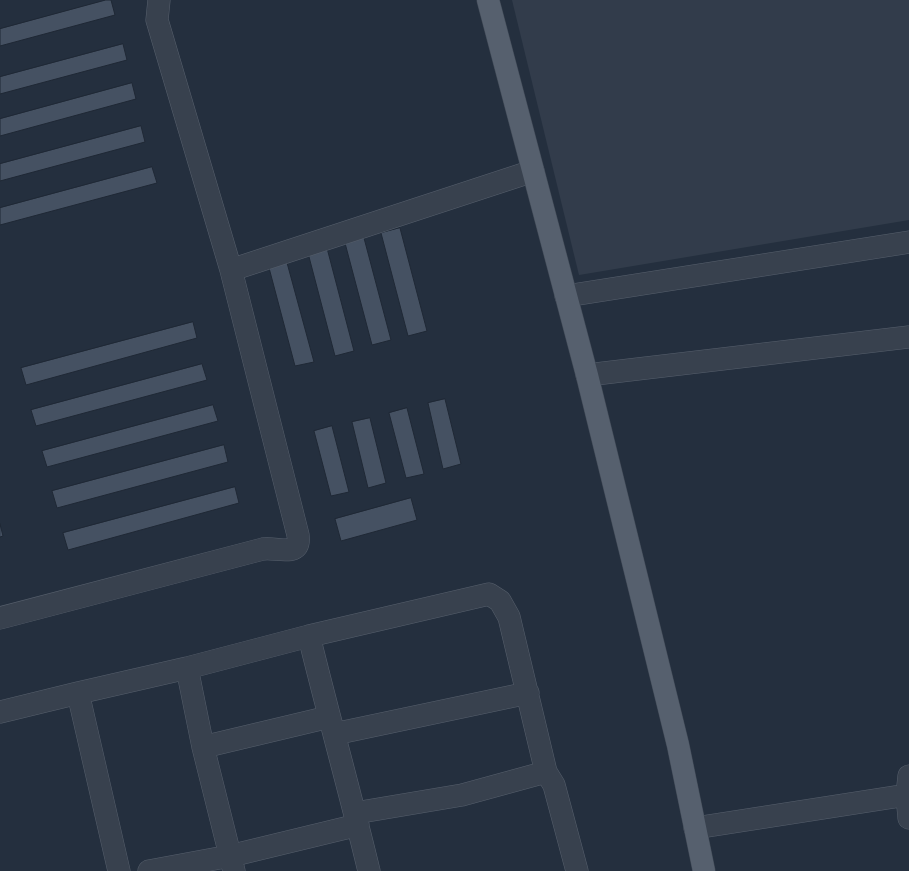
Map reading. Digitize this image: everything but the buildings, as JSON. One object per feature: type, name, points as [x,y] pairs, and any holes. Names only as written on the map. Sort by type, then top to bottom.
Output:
[{"type":"main road","points":[[488,0],[587,375],[678,745],[704,871]]},
{"type":"street","points":[[0,618],[269,548],[296,548],[299,541],[231,270],[157,20],[159,0]]},
{"type":"street","points":[[231,270],[533,171]]},
{"type":"street","points":[[566,296],[909,242]]},
{"type":"street","points":[[587,375],[909,337]]},
{"type":"street","points":[[0,712],[187,668],[309,636],[489,594],[500,601],[509,617],[546,772],[554,785],[578,871]]},
{"type":"street","points":[[309,636],[331,725],[357,819],[369,871]]},
{"type":"street","points":[[187,668],[203,747],[232,864]]},
{"type":"street","points":[[78,693],[119,871]]},
{"type":"street","points":[[203,747],[528,693]]},
{"type":"street","points":[[149,871],[232,864],[357,819],[546,772]]},
{"type":"street","points":[[695,828],[908,785],[909,818]]},
{"type":"shaded area","points":[[512,0],[909,0],[909,220],[579,275]]}]
